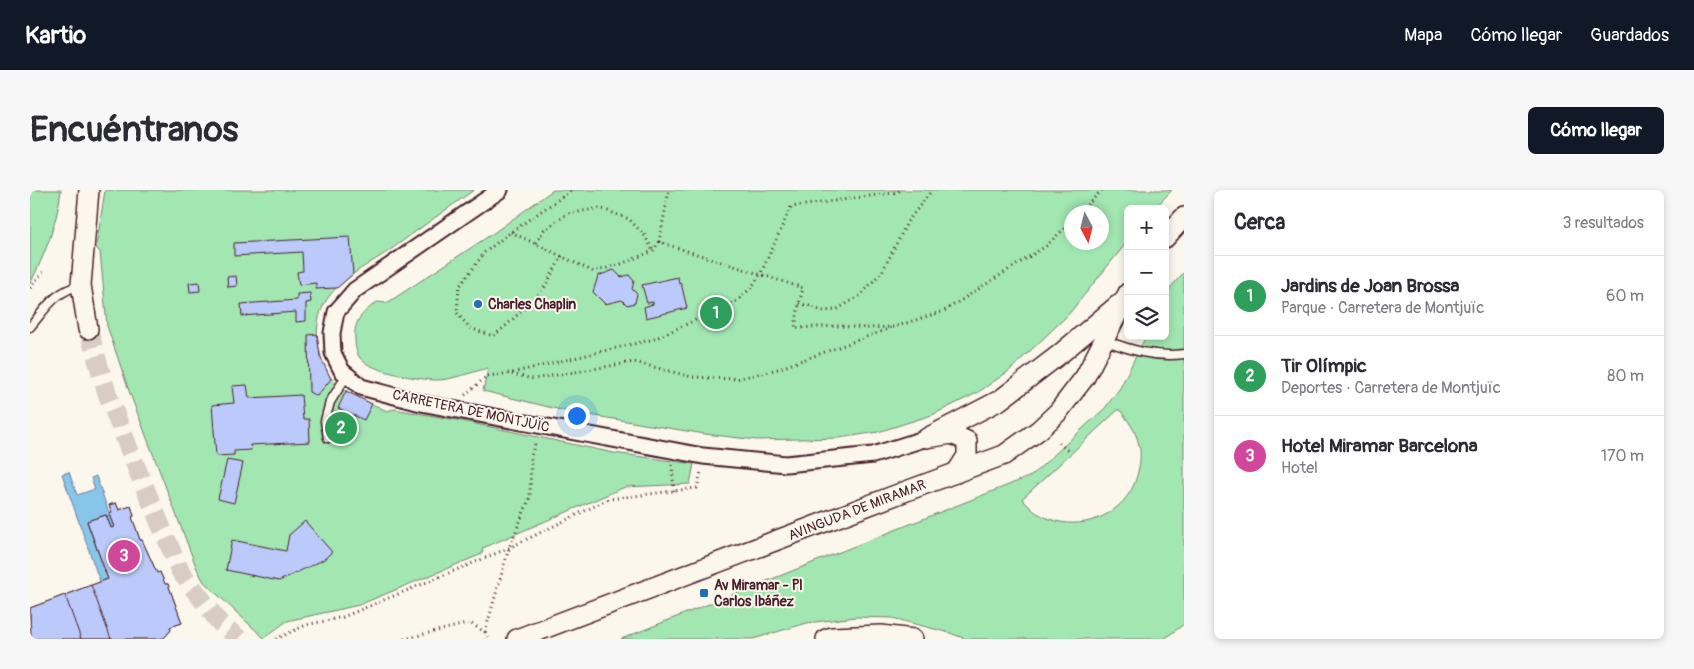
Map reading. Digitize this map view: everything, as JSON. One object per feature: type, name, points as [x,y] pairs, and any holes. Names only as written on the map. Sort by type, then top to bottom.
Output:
[{"type":"street","points":[[88,329],[81,285],[89,190]]},
{"type":"street","name":"CARRETERA DE MONTJUÏC","points":[[500,190],[355,290],[336,312],[332,333],[333,352],[342,371],[361,387],[421,403],[703,456],[786,464],[873,455],[927,438]]},
{"type":"street","points":[[1169,234],[1184,218]]},
{"type":"street","points":[[927,438],[1000,400],[1060,354],[1124,298]]},
{"type":"street","name":"AVINGUDA DE MIRAMAR","points":[[517,639],[1004,455],[1038,430],[1058,412],[1085,377],[1124,300]]},
{"type":"street","points":[[927,438],[952,434],[967,441],[967,456],[956,473]]},
{"type":"street","points":[[826,639],[832,637],[881,635],[913,639]]},
{"type":"lane","points":[[30,328],[57,295],[68,288],[81,285]]},
{"type":"lane","points":[[1104,340],[1135,351],[1172,356],[1184,354]]},
{"type":"lane","points":[[328,438],[325,422],[330,402],[347,375]]},
{"type":"path","points":[[562,256],[543,290],[507,325],[492,336],[470,328],[457,313],[459,287],[485,252],[572,190]]},
{"type":"path","points":[[511,232],[594,272],[621,264],[653,251],[659,242],[669,190]]},
{"type":"path","points":[[452,409],[467,392],[487,376],[511,373],[654,339],[737,301],[752,287],[761,274],[791,208],[898,192],[900,190]]},
{"type":"path","points":[[799,304],[808,305],[822,312],[836,310],[861,295],[884,270],[908,221],[932,190]]},
{"type":"path","points":[[1087,205],[1102,190]]},
{"type":"path","points":[[536,244],[544,230],[567,214],[600,208],[628,219],[645,236],[653,251]]},
{"type":"path","points":[[511,373],[533,379],[634,362],[692,377],[736,379],[778,369],[944,311],[1046,246],[1064,229]]},
{"type":"path","points":[[659,242],[804,288],[795,328],[838,326],[894,327]]},
{"type":"path","points":[[30,288],[43,272]]},
{"type":"path","points":[[485,632],[509,548],[530,497],[531,456],[537,437],[527,424]]},
{"type":"path","points":[[1060,444],[1070,453]]},
{"type":"path","points":[[670,462],[674,491]]},
{"type":"path","points":[[276,639],[306,626],[344,617],[509,548],[609,500],[697,488],[702,469]]},
{"type":"path","points":[[404,639],[470,623],[485,632],[487,637]]},
{"type":"green space","points":[[30,190],[61,190],[57,215],[50,239],[30,284]]},
{"type":"green space","points":[[105,190],[474,190],[352,275],[329,296],[322,309],[318,325],[318,343],[328,374],[343,389],[387,411],[394,409],[457,420],[614,453],[694,464],[690,484],[625,487],[483,548],[482,554],[359,605],[287,621],[264,638],[204,582],[197,569],[129,391],[107,326],[100,252],[96,248]]},
{"type":"green space","points":[[553,190],[1172,190],[1158,205],[1124,205],[1124,246],[1068,315],[1009,371],[977,393],[932,415],[878,432],[839,438],[757,440],[705,434],[565,411],[483,391],[488,368],[441,380],[429,380],[384,371],[365,363],[360,358],[356,346],[355,333],[357,322],[367,309],[377,302],[387,303],[495,232]]},
{"type":"green space","points":[[1184,272],[1184,624],[1164,639],[966,639],[892,618],[856,617],[807,623],[753,639],[621,639],[1031,476],[1105,408],[1120,388],[1144,340],[1169,340],[1169,290]],"holes":[[[1119,409],[1131,426],[1140,449],[1136,479],[1130,493],[1109,513],[1096,519],[1068,523],[1053,520],[1039,514],[1022,499]]]},
{"type":"water","points":[[69,472],[77,495],[95,489],[91,478],[96,476],[114,527],[111,528],[106,515],[87,522],[108,579],[100,582],[62,474]]},
{"type":"building","points":[[350,237],[353,274],[337,288],[316,289],[316,283],[299,285],[297,272],[303,271],[302,252],[234,256],[234,243]]},
{"type":"building","points":[[614,270],[621,277],[629,275],[634,281],[632,289],[637,294],[635,303],[627,305],[622,300],[605,304],[593,292],[598,276]]},
{"type":"building","points":[[236,276],[237,286],[228,287],[227,277]]},
{"type":"building","points":[[678,277],[687,308],[646,318],[644,307],[653,304],[653,302],[647,303],[642,285]]},
{"type":"building","points":[[199,282],[200,291],[190,292],[189,283]]},
{"type":"building","points":[[310,293],[311,302],[306,303],[306,321],[296,322],[296,312],[242,316],[241,304],[297,300],[297,294]]},
{"type":"building","points":[[317,334],[320,356],[331,379],[317,396],[309,392],[308,335]]},
{"type":"building","points":[[247,385],[249,398],[301,395],[303,419],[309,419],[310,442],[250,445],[251,450],[234,451],[234,455],[216,456],[212,405],[234,403],[232,386]]},
{"type":"building","points":[[346,391],[372,404],[364,420],[338,408]]},
{"type":"building","points":[[227,460],[243,463],[234,503],[218,499]]},
{"type":"building","points":[[116,503],[119,510],[131,506],[134,516],[132,517],[140,540],[142,540],[157,573],[160,572],[165,584],[168,584],[182,623],[170,627],[171,630],[164,638],[156,639],[31,639],[30,608],[108,579],[87,521],[106,515],[111,528],[114,527],[109,514],[112,513],[109,505]]},
{"type":"building","points":[[116,503],[119,510],[131,506],[134,516],[132,517],[140,540],[142,540],[157,573],[160,572],[165,584],[168,584],[182,623],[170,627],[171,630],[164,638],[156,639],[31,639],[30,608],[108,579],[87,521],[106,515],[111,528],[114,527],[109,514],[112,513],[109,505]]},
{"type":"building","points":[[305,521],[332,552],[323,560],[279,581],[226,570],[232,540],[286,551],[289,535]]},
{"type":"building","points":[[91,585],[111,639],[81,639],[65,595]]},
{"type":"tunnel","points":[[88,329],[107,393],[180,571],[220,623],[239,639]]},
{"type":"place","name":"Charles Chaplin","points":[[478,304]]},
{"type":"place","name":"Jardins de Joan Brossa","points":[[716,313]]},
{"type":"place","name":"Tir Olímpic","points":[[341,428]]},
{"type":"place","name":"Hotel Miramar Barcelona","points":[[124,556]]},
{"type":"place","name":"Av Miramar - Pl Carlos Ibáñez","points":[[704,593]]}]
